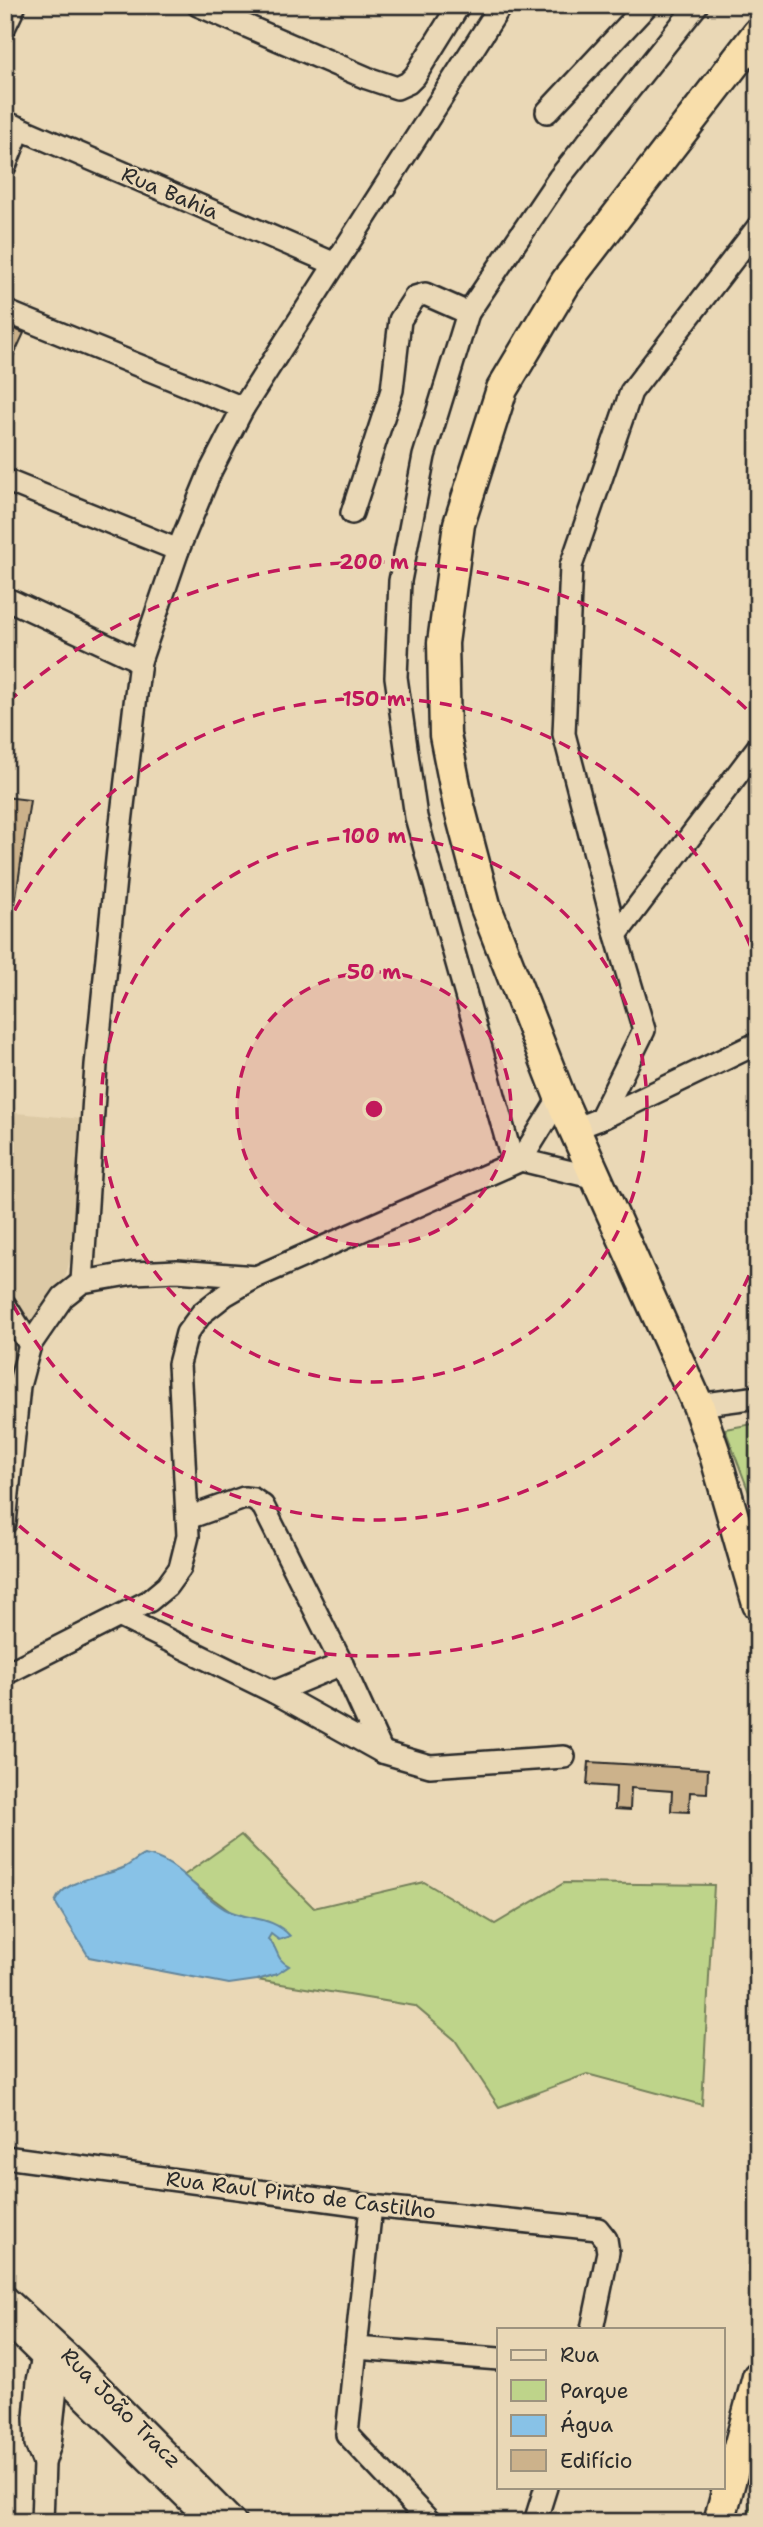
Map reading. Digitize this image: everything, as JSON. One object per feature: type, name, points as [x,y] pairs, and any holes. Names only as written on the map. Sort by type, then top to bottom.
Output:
[{"type":"highway","points":[[758,33],[566,282],[502,389],[459,524],[443,643],[445,735],[459,806],[485,905],[560,1097],[587,1124],[596,1178],[698,1405],[758,1604]]},
{"type":"highway","points":[[719,2522],[758,2377]]},
{"type":"street","points":[[5,26],[15,5]]},
{"type":"street","points":[[198,5],[367,78],[397,88],[415,76],[459,5]]},
{"type":"street","points":[[82,1282],[96,1065],[141,661],[178,550],[211,470],[243,408],[501,5]]},
{"type":"street","points":[[547,112],[647,5]]},
{"type":"street","points":[[517,1162],[416,817],[396,677],[400,581],[424,456],[468,313],[559,178],[697,5]]},
{"type":"street","points":[[5,166],[13,125]]},
{"type":"street","name":"Rua Bahia","points":[[13,125],[335,264]]},
{"type":"street","points":[[587,1124],[644,1030],[616,935],[564,734],[571,566],[631,392],[758,227]]},
{"type":"street","points":[[352,513],[392,390],[400,320],[415,297],[425,294],[468,313]]},
{"type":"street","points":[[5,311],[243,408]]},
{"type":"street","points":[[5,480],[178,550]]},
{"type":"street","points":[[5,598],[141,661]]},
{"type":"street","points":[[616,935],[758,747]]},
{"type":"street","points":[[587,1124],[758,1043]]},
{"type":"street","points":[[5,1674],[121,1617],[158,1594],[180,1568],[188,1536],[188,1518],[179,1364],[187,1333],[202,1313],[225,1295],[257,1277],[517,1162],[560,1097]]},
{"type":"street","points":[[517,1162],[596,1178]]},
{"type":"street","points":[[5,1523],[19,1386],[30,1345],[63,1297],[82,1282],[134,1273],[177,1271],[257,1277]]},
{"type":"street","points":[[5,1305],[30,1345]]},
{"type":"street","points":[[698,1405],[758,1397]]},
{"type":"street","points":[[188,1518],[244,1498],[253,1499],[263,1506],[342,1664],[382,1752]]},
{"type":"street","points":[[121,1617],[274,1692],[382,1752],[430,1766],[564,1757]]},
{"type":"street","points":[[274,1692],[342,1664]]},
{"type":"street","name":"Rua Raul Pinto de Castilho","points":[[5,2157],[371,2206],[598,2229],[606,2239],[608,2252],[592,2328]]},
{"type":"street","points":[[371,2206],[347,2434],[430,2522]]},
{"type":"street","name":"Rua João Tracz","points":[[5,2296],[49,2350]]},
{"type":"street","name":"Rua João Tracz","points":[[5,2321],[49,2350],[235,2522]]},
{"type":"street","points":[[356,2348],[497,2359]]},
{"type":"street","points":[[44,2463],[36,2444],[35,2418],[38,2381],[49,2350]]},
{"type":"street","points":[[43,2522],[44,2463],[50,2444],[56,2388],[67,2366]]},
{"type":"street","name":"Rua João Tracz","points":[[67,2366],[210,2522]]},
{"type":"street","points":[[535,2522],[546,2488]]},
{"type":"shaded area","points":[[5,1112],[82,1119],[83,1215],[63,1285],[18,1341],[5,1422]]},
{"type":"green space","points":[[758,1423],[758,1516],[725,1429]]},
{"type":"green space","points":[[241,1835],[314,1908],[424,1882],[495,1924],[564,1883],[714,1885],[702,2105],[587,2074],[499,2107],[455,2040],[415,2006],[257,1980],[277,1974],[279,1961],[273,1944],[183,1876]]},
{"type":"green space","points":[[758,2458],[758,2522],[748,2522],[756,2466]]},
{"type":"water","points":[[144,1855],[177,1869],[225,1909],[267,1921],[283,1929],[290,1936],[279,1940],[271,1934],[268,1939],[281,1960],[289,1966],[277,1974],[257,1980],[229,1984],[89,1957],[55,1902],[60,1894],[76,1883],[116,1871]]},
{"type":"building","points":[[5,325],[24,333],[5,374]]},
{"type":"building","points":[[5,797],[30,800],[14,911],[5,910]]},
{"type":"building","points":[[589,1762],[708,1769],[707,1793],[690,1792],[689,1812],[671,1811],[672,1791],[631,1788],[630,1810],[615,1809],[616,1787],[587,1785]]}]
